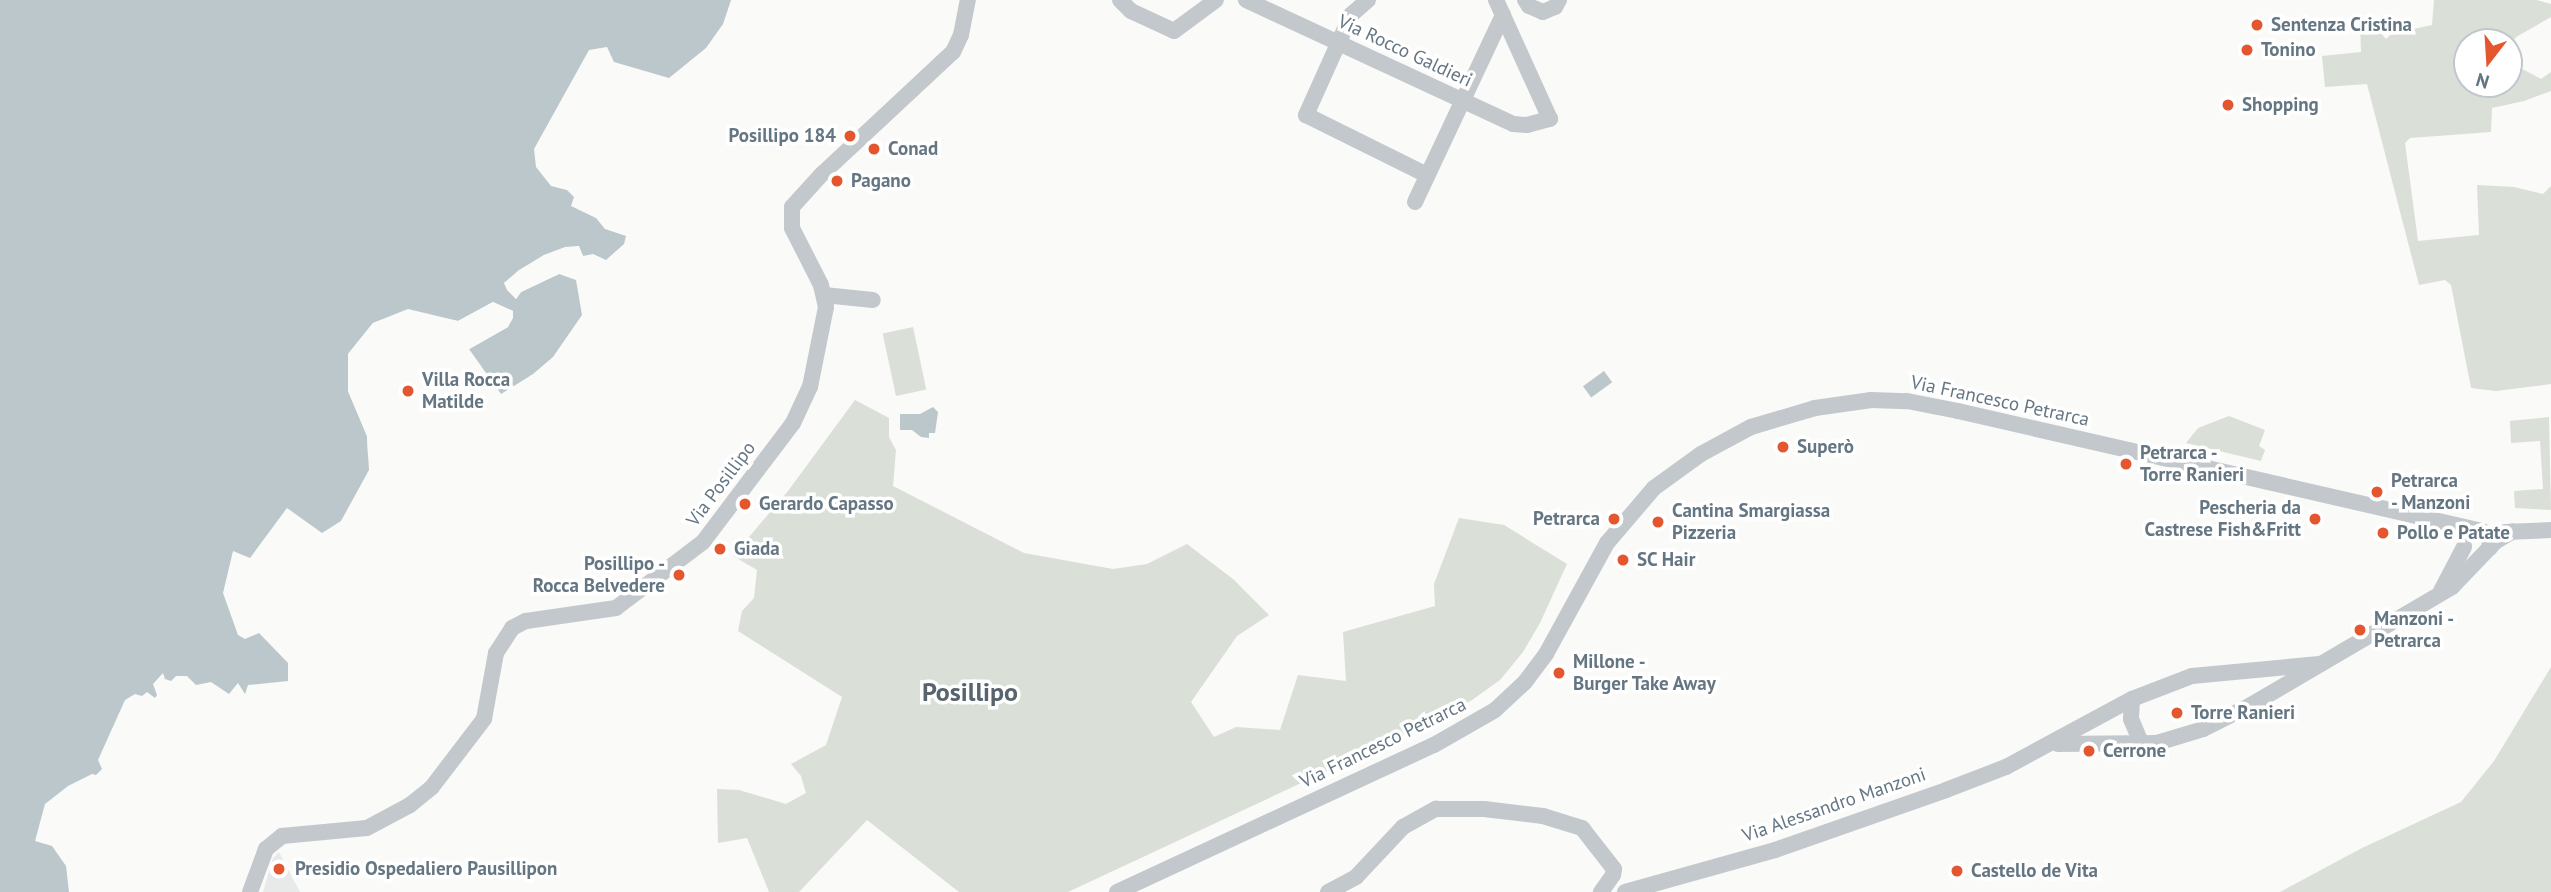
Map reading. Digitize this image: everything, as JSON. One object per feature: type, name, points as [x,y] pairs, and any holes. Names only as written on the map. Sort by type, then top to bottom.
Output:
[{"type":"street","name":"Via Posillipo","points":[[250,892],[266,849],[282,836],[367,828],[410,806],[432,787],[478,730],[485,711],[496,653],[512,628],[526,621],[616,608],[703,542],[806,401],[826,307],[824,295],[792,228],[792,207],[814,181],[953,52],[961,35],[968,0]]},
{"type":"street","points":[[1120,0],[1131,11],[1174,31],[1216,0]]},
{"type":"street","name":"Via Rocco Galdieri","points":[[1246,0],[1519,125],[1550,120],[1499,7]]},
{"type":"street","points":[[1368,0],[1350,15],[1306,116],[1427,175]]},
{"type":"street","points":[[1525,0],[1529,6],[1543,12],[1556,8],[1559,0]]},
{"type":"street","points":[[1415,202],[1462,101],[1499,7]]},
{"type":"street","points":[[824,295],[873,300]]},
{"type":"street","name":"Via Francesco Petrarca","points":[[1117,892],[1434,745],[1495,710],[1525,682],[1546,654],[1607,543],[1654,488],[1700,454],[1751,427],[1815,408],[1871,400],[1908,401],[2478,530]]},
{"type":"street","name":"Via Francesco Petrarca","points":[[2416,516],[2464,545]]},
{"type":"street","points":[[2478,530],[2489,537],[2485,552],[2469,554],[2464,545],[2468,533],[2478,530],[2551,530]]},
{"type":"street","name":"Via Alessandro Manzoni","points":[[2052,744],[2141,743],[2180,738],[2258,701],[2434,598],[2465,577],[2485,552],[2513,531]]},
{"type":"street","name":"Via Alessandro Manzoni","points":[[2434,598],[2448,580],[2464,545]]},
{"type":"street","name":"Via Alessandro Manzoni","points":[[1625,892],[1775,850],[2006,767],[2132,699],[2192,676],[2319,664]]},
{"type":"street","points":[[2238,671],[2256,679],[2261,685],[2263,692],[2258,701]]},
{"type":"street","points":[[2132,699],[2131,719],[2141,743]]},
{"type":"street","points":[[1328,892],[1356,877],[1403,827],[1436,809],[1484,809],[1543,816],[1582,828],[1614,869],[1613,876],[1601,892]]},
{"type":"shaded area","points":[[0,0],[731,0],[723,24],[706,48],[669,78],[614,62],[607,47],[589,50],[534,149],[536,167],[551,186],[567,190],[574,197],[571,206],[596,218],[605,229],[626,236],[624,244],[606,260],[593,254],[583,256],[578,246],[544,255],[504,283],[516,299],[521,292],[559,274],[576,280],[582,315],[553,357],[533,374],[501,394],[469,349],[508,327],[513,311],[493,302],[458,321],[407,310],[373,323],[348,354],[348,391],[367,436],[369,470],[341,521],[322,533],[287,508],[250,558],[233,551],[223,593],[238,635],[245,639],[259,633],[288,663],[288,681],[248,685],[245,694],[238,683],[229,694],[211,682],[196,685],[187,676],[176,676],[171,681],[165,679],[163,673],[153,684],[157,695],[155,698],[147,692],[142,696],[135,694],[125,700],[98,760],[102,769],[96,775],[92,774],[68,786],[45,804],[35,841],[52,846],[66,866],[69,892],[0,892]]},
{"type":"shaded area","points":[[2434,0],[2536,0],[2551,4],[2551,17],[2523,33],[2523,28],[2453,28],[2453,98],[2523,98],[2523,69],[2541,79],[2551,72],[2551,91],[2524,101],[2492,108],[2491,132],[2410,138],[2405,143],[2418,241],[2479,235],[2477,185],[2514,187],[2543,194],[2551,186],[2551,384],[2496,391],[2471,388],[2451,285],[2445,280],[2419,285],[2367,84],[2325,87],[2322,56],[2361,52],[2360,23],[2373,24],[2386,39],[2391,34],[2432,25]]},
{"type":"shaded area","points":[[913,327],[926,390],[896,396],[883,333]]},
{"type":"shaded area","points":[[1604,371],[1612,382],[1591,398],[1583,386]]},
{"type":"shaded area","points":[[855,400],[889,418],[889,437],[896,450],[893,486],[1024,553],[1113,569],[1147,564],[1187,544],[1233,579],[1269,615],[1237,636],[1191,702],[1214,737],[1236,727],[1280,730],[1298,675],[1346,681],[1343,632],[1435,606],[1434,584],[1459,518],[1504,525],[1567,564],[1540,623],[1523,652],[1500,680],[1472,700],[1434,721],[1068,892],[959,892],[867,820],[799,892],[769,892],[747,838],[718,843],[717,789],[739,790],[786,804],[806,793],[801,776],[791,764],[826,745],[842,697],[738,631],[742,611],[754,598],[757,570],[733,556],[788,491]]},
{"type":"shaded area","points":[[933,407],[938,412],[935,433],[929,433],[929,438],[921,437],[912,430],[900,430],[900,414],[920,414]]},
{"type":"shaded area","points":[[2229,416],[2265,430],[2259,446],[2265,450],[2261,461],[2186,443],[2198,428]]},
{"type":"shaded area","points":[[2549,417],[2551,510],[2515,508],[2514,491],[2543,489],[2540,441],[2511,443],[2510,421]]},
{"type":"shaded area","points":[[2551,667],[2551,892],[2280,892],[2362,848],[2461,802],[2494,761]]},
{"type":"shaded area","name":"Presidio Ospedaliero Pausillipon","points":[[279,852],[300,892],[263,892],[273,858]]},
{"type":"pier","points":[[579,246],[583,256],[580,258],[576,250],[566,250],[546,258],[508,284],[516,294],[557,270],[562,271],[559,274],[521,292],[516,299],[507,290],[504,283],[519,270],[544,255],[565,247]]},
{"type":"pier","points":[[493,302],[513,311],[513,318],[508,327],[466,351],[467,347],[506,325],[510,313],[493,306],[458,325],[408,313],[376,326],[352,355],[352,391],[370,435],[372,458],[368,457],[367,436],[348,391],[348,354],[373,323],[408,309],[458,321]]},
{"type":"place","name":"Sentenza Cristina","points":[[2257,25]]},
{"type":"place","name":"Tonino","points":[[2247,50]]},
{"type":"place","name":"Shopping","points":[[2228,105]]},
{"type":"place","name":"Posillipo 184","points":[[850,136]]},
{"type":"place","name":"Conad","points":[[874,149]]},
{"type":"place","name":"Pagano","points":[[837,181]]},
{"type":"place","name":"Villa Rocca Matilde","points":[[408,391]]},
{"type":"place","name":"Superò","points":[[1783,447]]},
{"type":"place","name":"Petrarca - Torre Ranieri","points":[[2126,464]]},
{"type":"place","name":"Petrarca - Manzoni","points":[[2377,492]]},
{"type":"place","name":"Gerardo Capasso","points":[[745,504]]},
{"type":"place","name":"Petrarca","points":[[1614,519]]},
{"type":"place","name":"Pescheria da Castrese Fish&Fritt","points":[[2315,519]]},
{"type":"place","name":"Cantina Smargiassa Pizzeria","points":[[1658,522]]},
{"type":"place","name":"Pollo e Patate","points":[[2383,533]]},
{"type":"place","name":"Giada","points":[[720,549]]},
{"type":"place","name":"SC Hair","points":[[1623,560]]},
{"type":"place","name":"Posillipo - Rocca Belvedere","points":[[679,575]]},
{"type":"place","name":"Manzoni - Petrarca","points":[[2360,630]]},
{"type":"place","name":"Millone - Burger Take Away","points":[[1559,673]]},
{"type":"place","name":"Torre Ranieri","points":[[2177,713]]},
{"type":"place","name":"Cerrone","points":[[2089,751]]},
{"type":"place","name":"Presidio Ospedaliero Pausillipon","points":[[279,869]]},
{"type":"place","name":"Castello de Vita","points":[[1957,871]]},
{"type":"district","name":"Posillipo","points":[[970,692]]}]
